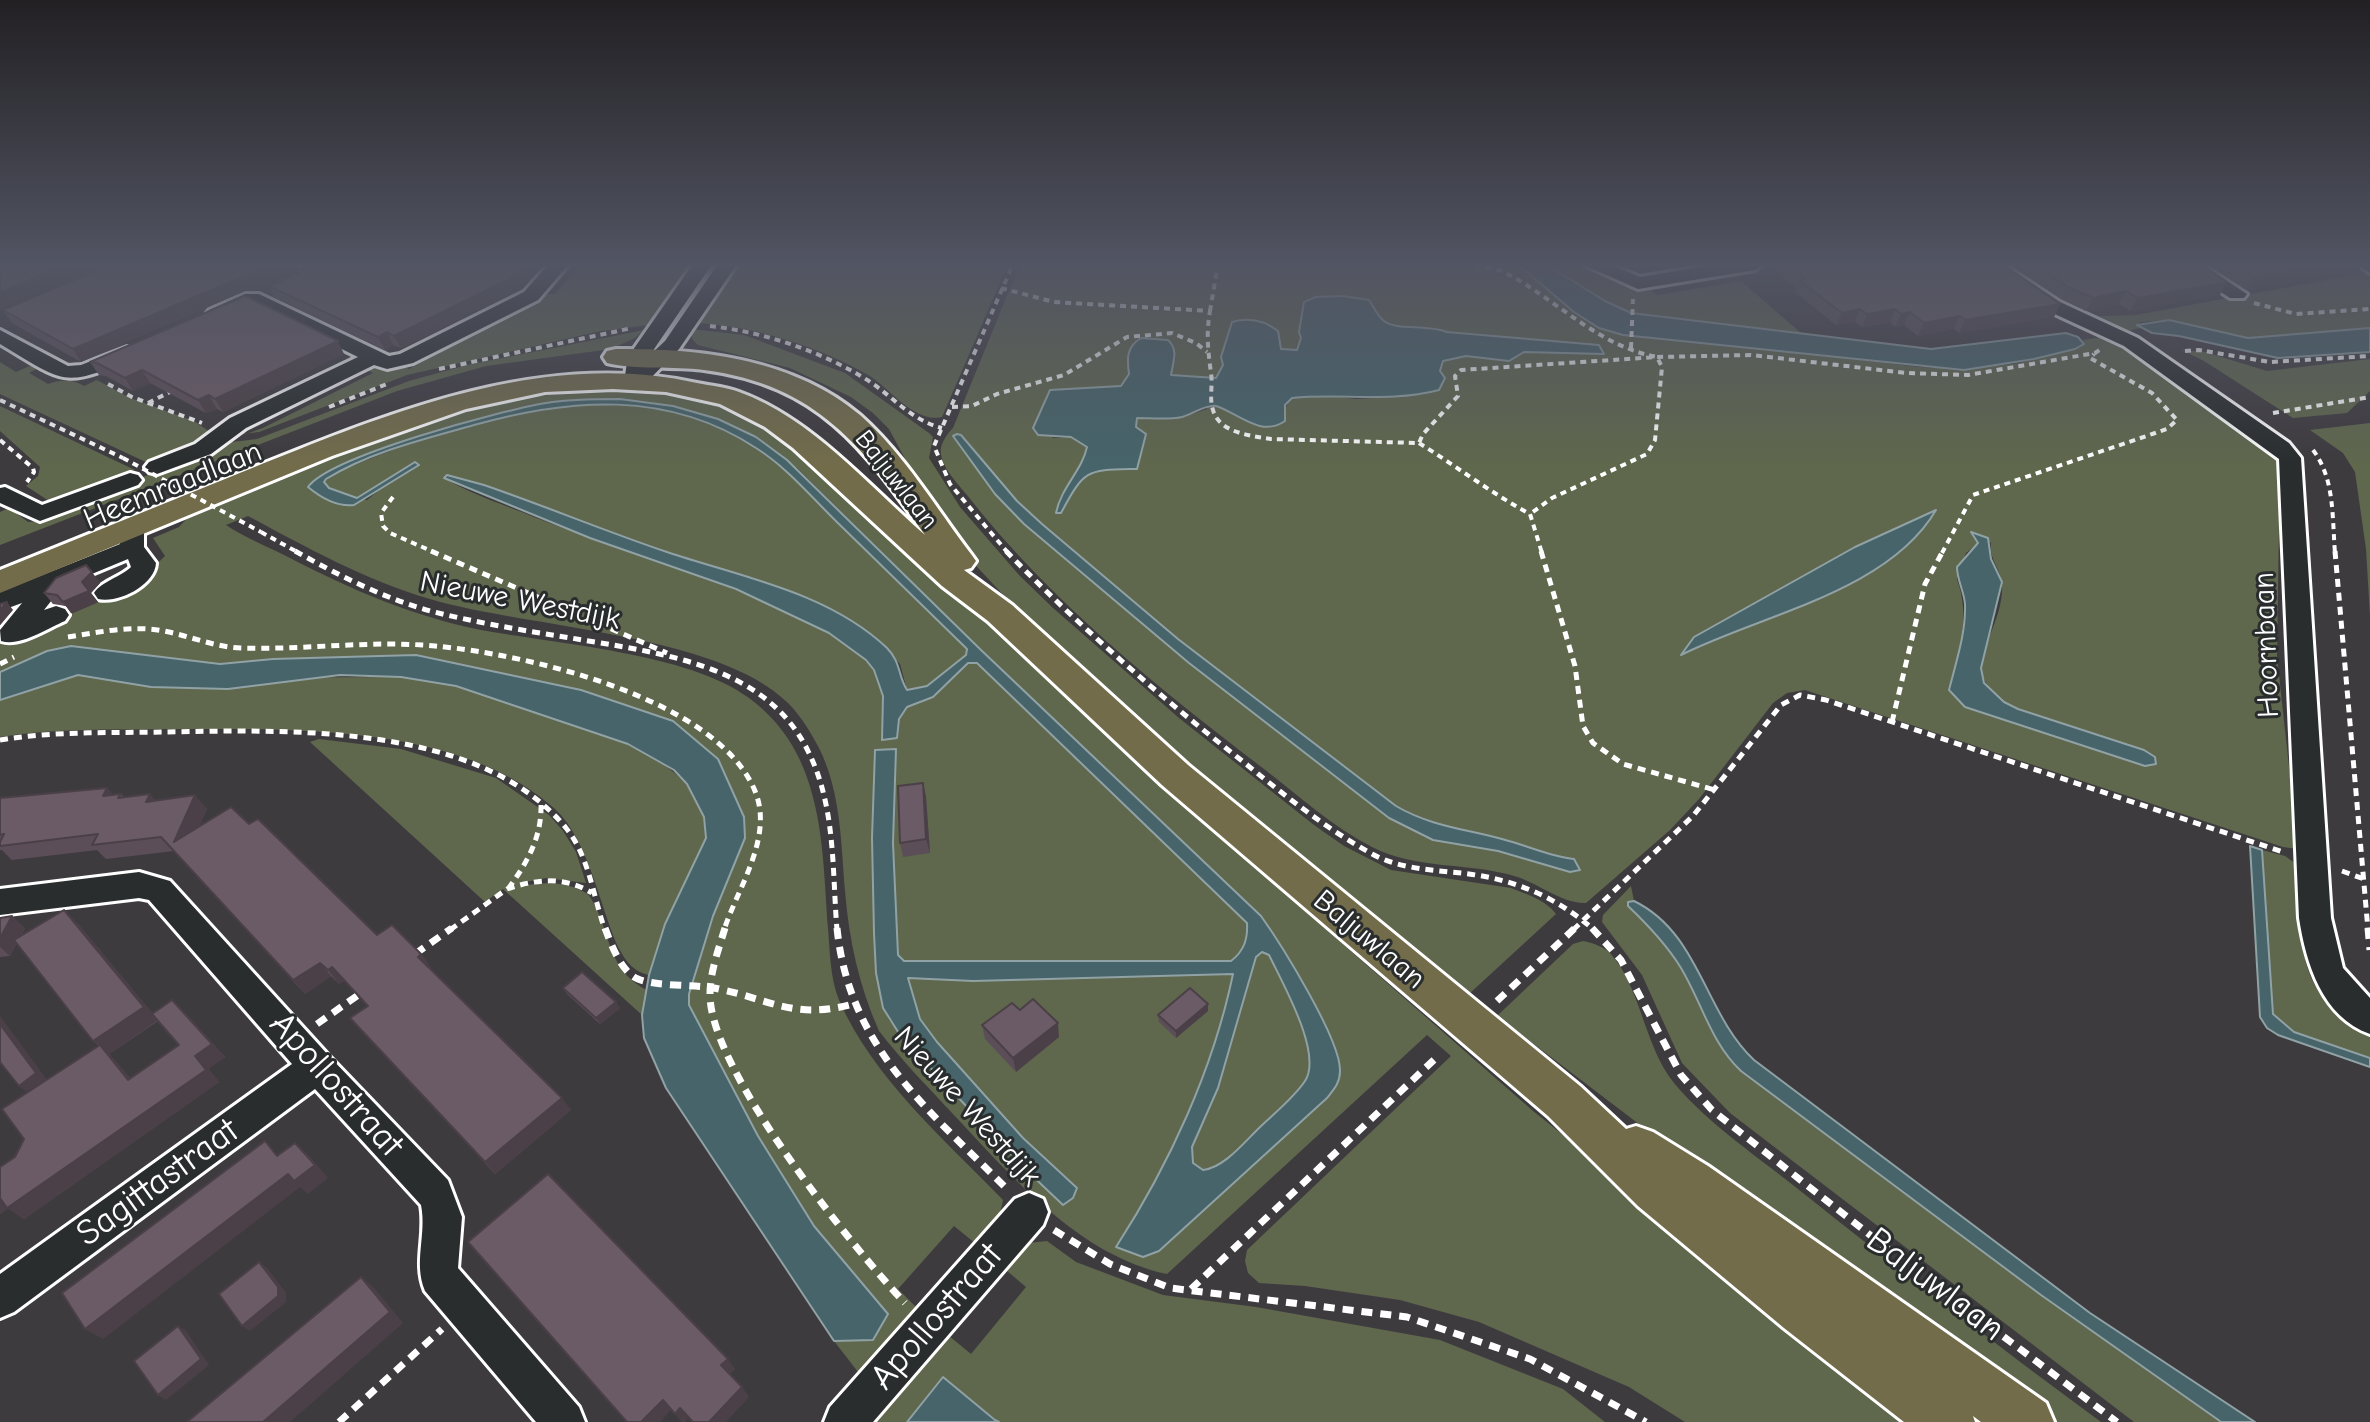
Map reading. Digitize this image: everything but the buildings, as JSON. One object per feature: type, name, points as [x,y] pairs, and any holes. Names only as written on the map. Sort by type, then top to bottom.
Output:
[{"type":"main road","name":"Baljuwlaan","points":[[346,416],[429,387],[495,371],[556,361],[645,366],[706,363],[747,372],[795,388],[828,404],[867,439],[1000,613]]},
{"type":"main road","name":"Baljuwlaan","points":[[322,450],[420,413],[498,392],[645,366],[740,402],[775,421],[803,442],[954,579],[1000,613],[1175,775],[1564,1101],[1655,1189],[1802,1310],[1948,1422]]},
{"type":"main road","name":"Heemraadlaan","points":[[0,557],[346,416]]},
{"type":"main road","name":"Heemraadlaan","points":[[0,582],[132,539],[322,450]]},
{"type":"main road","name":"Baljuwlaan","points":[[1564,1101],[1691,1183],[2027,1422]]},
{"type":"street","points":[[319,330],[387,363],[406,359],[463,330]]},
{"type":"street","points":[[645,366],[665,330]]},
{"type":"street","points":[[645,366],[674,330]]},
{"type":"street","name":"Hoornbaan","points":[[2108,330],[2121,336],[2241,419],[2281,448],[2293,464],[2302,716],[2315,918],[2324,965],[2340,991],[2370,1019]]},
{"type":"street","points":[[0,336],[63,372],[86,371],[140,348]]},
{"type":"street","points":[[157,467],[203,449],[238,423],[374,357]]},
{"type":"street","points":[[2,495],[40,514],[127,469]]},
{"type":"street","points":[[0,602],[54,580],[132,539],[144,569],[129,583],[107,593]]},
{"type":"street","points":[[11,642],[54,580]]},
{"type":"street","points":[[11,642],[59,626]]},
{"type":"street","name":"Apollostraat","points":[[0,902],[149,885],[159,890],[435,1193],[445,1222],[437,1268],[439,1277],[564,1422]]},
{"type":"street","name":"Sagittastraat","points":[[0,1298],[306,1054]]},
{"type":"street","name":"Apollostraat","points":[[850,1417],[1029,1212]]},
{"type":"path","points":[[984,330],[952,407],[972,406],[997,394],[1064,375],[1127,337],[1172,333],[1196,343],[1208,353]]},
{"type":"path","points":[[1206,330],[1213,413],[1224,426],[1247,435],[1419,443],[1480,481],[1497,496],[1530,514],[1575,666],[1583,726],[1593,743],[1623,764],[1715,790]]},
{"type":"path","points":[[1530,514],[1552,498],[1647,454],[1655,440],[1662,367],[1657,357],[1596,330]]},
{"type":"path","points":[[1631,330],[1631,345]]},
{"type":"path","points":[[1892,722],[1925,584],[1973,495],[2167,429],[2177,420],[2174,412],[2153,396],[2090,358],[2121,336]]},
{"type":"path","points":[[2182,352],[2199,350],[2270,362],[2370,356]]},
{"type":"path","points":[[1419,443],[1458,396],[1455,376],[1461,370],[1657,357],[1751,355],[1907,373],[1968,375],[2095,353]]},
{"type":"path","points":[[86,371],[148,403],[225,433]]},
{"type":"path","points":[[148,403],[175,390]]},
{"type":"path","points":[[2241,419],[2370,397]]},
{"type":"path","name":"Nieuwe Westdijk","points":[[0,400],[127,469],[261,532],[359,584],[430,611],[681,659],[746,685],[779,711],[809,752],[819,774],[830,817],[843,970],[853,1004],[877,1049],[1029,1212],[1087,1254],[1170,1288],[1407,1317],[1530,1359],[1646,1422]]},
{"type":"path","name":"Baljuwlaan","points":[[952,407],[934,446],[934,455],[941,470],[972,514],[1048,596],[1207,733],[1314,816],[1376,856],[1426,871],[1508,880],[1533,889],[1583,920],[1623,959],[1666,1053],[1703,1101],[1878,1242],[2117,1422]]},
{"type":"path","points":[[0,440],[34,472],[26,482],[2,495]]},
{"type":"path","points":[[393,497],[381,513],[383,526],[390,533],[681,659]]},
{"type":"path","points":[[59,626],[133,628],[179,634],[223,647],[411,646],[466,650],[564,670],[675,714],[702,729],[732,755],[751,781],[759,806],[761,835],[727,920],[707,987],[709,1007],[722,1039],[761,1113],[794,1165],[882,1281],[930,1325]]},
{"type":"path","points":[[0,664],[11,642]]},
{"type":"path","points":[[1497,1001],[1664,845],[1715,790],[1781,705],[1790,698],[1812,696],[2364,879],[2370,950]]},
{"type":"path","points":[[0,740],[48,733],[210,731],[371,739],[478,766],[512,782],[541,804],[571,835],[623,963],[633,976],[643,980],[707,987],[785,1009],[832,1010],[853,1004]]},
{"type":"path","points":[[507,889],[532,849],[542,820],[541,804]]},
{"type":"path","points":[[407,960],[507,889],[549,880],[584,887],[593,894]]},
{"type":"path","points":[[306,1054],[370,987]]},
{"type":"path","points":[[1190,1290],[1437,1057]]},
{"type":"path","points":[[339,1422],[465,1309]]},
{"type":"green space","points":[[482,330],[606,330],[407,375],[259,432],[248,433],[373,373],[364,368],[402,366],[409,369]]},
{"type":"green space","points":[[644,330],[611,349],[486,366],[397,391],[0,545],[0,512],[9,508],[28,522],[39,521],[224,443],[257,439],[409,381],[467,365]]},
{"type":"green space","points":[[691,330],[744,335],[845,373],[929,433],[933,437],[929,458],[960,507],[1019,575],[1179,718],[1344,846],[1391,870],[1511,888],[1541,901],[1556,914],[1469,994],[1217,792],[1021,614],[966,555],[922,490],[889,429],[873,413],[851,397],[790,368],[698,345],[692,339]]},
{"type":"green space","points":[[750,330],[979,330],[942,417],[932,418],[913,410],[851,365]]},
{"type":"green space","points":[[993,330],[1230,330],[1223,365],[1216,378],[1170,375],[1176,357],[1135,342],[1130,352],[1125,383],[1052,438],[1071,437],[1087,447],[1061,495],[1056,513],[1061,513],[1076,486],[1089,474],[1137,469],[1144,432],[1135,428],[1137,418],[1183,417],[1208,406],[1218,406],[1229,412],[1283,413],[1291,398],[1319,395],[1357,399],[1426,394],[1443,361],[1466,356],[1498,360],[1524,352],[1603,354],[1599,345],[1440,330],[1618,330],[1919,367],[1961,368],[2024,362],[2065,351],[2084,343],[2083,340],[2108,336],[2131,348],[2275,454],[2280,462],[2277,657],[2298,849],[2283,847],[1805,690],[1787,693],[1773,703],[1699,799],[1670,830],[1586,903],[1568,900],[1514,876],[1424,863],[1389,854],[1358,839],[1316,811],[1145,675],[1069,607],[999,534],[955,481],[942,460],[944,440],[953,428]],"holes":[[[961,435],[1017,501],[1042,524],[1178,639],[1396,806],[1435,823],[1574,859],[1570,872],[1498,851],[1433,840],[1389,818],[1166,644],[1024,524],[995,494],[954,437]],[[1935,511],[1871,573],[1775,617],[1721,635],[1683,653],[1695,637]],[[1971,534],[1991,543],[2002,584],[2001,603],[1984,653],[1982,668],[1986,682],[1997,696],[2018,709],[2144,750],[2145,766],[1965,707],[1949,690],[1960,648],[1963,621],[1957,579],[1966,553],[1979,543]]]},
{"type":"green space","points":[[1304,330],[1297,350],[1281,349],[1278,331]]},
{"type":"green space","points":[[2214,330],[2341,330],[2248,338]]},
{"type":"green space","points":[[2182,350],[2205,352],[2267,371],[2370,359],[2370,391],[2347,413],[2293,418]]},
{"type":"green space","points":[[0,362],[16,372],[32,365],[38,368],[29,373],[48,384],[67,380],[84,386],[97,380],[130,398],[194,421],[210,432],[197,445],[148,463],[0,394]]},
{"type":"green space","points":[[621,389],[691,398],[728,407],[763,422],[934,570],[1247,860],[1533,1111],[1923,1422],[1685,1422],[1629,1387],[1479,1322],[1400,1300],[1305,1286],[1259,1283],[1248,1273],[1245,1261],[1247,1250],[1451,1056],[1427,1035],[1167,1274],[1105,1250],[1076,1232],[1023,1187],[915,1074],[879,1031],[852,945],[839,818],[832,782],[816,742],[788,703],[756,680],[716,661],[619,636],[430,599],[360,573],[248,516],[226,525],[336,581],[431,617],[481,630],[621,652],[692,670],[749,698],[774,720],[792,745],[814,802],[824,864],[831,965],[839,1000],[853,1028],[890,1081],[1003,1200],[996,1233],[981,1248],[954,1226],[898,1289],[924,1315],[865,1381],[834,1341],[873,1340],[887,1314],[814,1226],[758,1136],[689,1005],[689,994],[713,916],[745,838],[744,817],[718,759],[416,655],[0,672],[0,644],[132,588],[165,556],[153,538],[179,527],[192,513],[305,466],[453,413],[537,396]],"holes":[[[601,399],[673,406],[718,419],[756,437],[798,469],[981,650],[1261,916],[1295,969],[1331,1038],[1338,1057],[1338,1082],[1327,1098],[1159,1251],[1143,1257],[1117,1246],[1154,1182],[1187,1115],[1225,1010],[1234,974],[973,981],[908,978],[920,1019],[937,1042],[1023,1138],[1077,1188],[989,1132],[889,1020],[874,933],[872,838],[875,751],[896,749],[893,843],[898,955],[904,961],[1232,961],[1244,945],[1247,923],[976,663],[968,663],[933,697],[907,707],[899,719],[897,738],[882,739],[883,702],[877,676],[864,658],[833,634],[755,598],[534,517],[449,481],[484,485],[665,551],[753,579],[870,634],[900,664],[907,690],[927,686],[966,655],[967,649],[778,464],[757,448],[707,422],[655,408],[600,404],[545,408],[490,419],[383,454],[333,474],[324,482],[329,488],[357,498],[415,463],[418,466],[394,478],[367,500],[318,495],[308,487],[325,474],[384,448],[457,424],[523,408]]]},
{"type":"green space","points":[[0,406],[135,470],[58,502],[49,501],[26,486],[38,476],[40,467],[0,431]]},
{"type":"green space","points":[[2370,423],[2370,616],[2366,549],[2355,472],[2343,453],[2310,430]]},
{"type":"green space","points":[[78,675],[110,678],[401,677],[456,686],[628,744],[656,759],[682,780],[701,806],[706,821],[704,849],[666,922],[649,975],[630,965],[618,947],[585,855],[567,822],[555,809],[516,781],[472,760],[424,746],[320,732],[268,729],[106,730],[0,737],[0,700]]},
{"type":"green space","points":[[319,739],[401,749],[496,778],[549,815],[576,852],[586,883],[546,878],[520,883],[522,886],[539,883],[565,885],[588,894],[616,959],[633,981],[647,990],[642,1015],[503,889],[485,902],[310,742]]},
{"type":"green space","points":[[2262,850],[2285,856],[2299,866],[2306,964],[2326,1000],[2344,1018],[2370,1036],[2370,1058],[2294,1032],[2273,1014]]},
{"type":"green space","points":[[1631,886],[1634,901],[1628,902],[1628,906],[1676,960],[1714,1035],[1741,1071],[2041,1295],[2221,1422],[2134,1422],[1730,1113],[1682,1063],[1642,975],[1602,922],[1603,915]]},
{"type":"green space","points":[[1583,941],[1610,953],[1620,967],[1664,1068],[1703,1113],[1914,1280],[2101,1422],[2042,1422],[1824,1265],[1497,1016],[1573,944]]},
{"type":"green space","points":[[1262,952],[1269,955],[1299,1018],[1309,1054],[1309,1069],[1295,1094],[1239,1148],[1225,1160],[1203,1170],[1193,1163],[1192,1147],[1256,957]]},
{"type":"green space","points":[[1047,1241],[1076,1262],[1163,1295],[1256,1307],[1440,1340],[1563,1389],[1605,1422],[999,1422],[943,1377],[907,1422],[864,1422],[943,1331],[971,1354],[1026,1287],[1000,1265],[1018,1244]]},
{"type":"water","points":[[1229,330],[1277,330],[1281,349],[1297,350],[1301,338],[1299,332],[1440,330],[1599,345],[1604,354],[1524,352],[1509,361],[1466,356],[1443,361],[1440,371],[1445,378],[1439,390],[1384,397],[1292,398],[1285,405],[1285,421],[1276,426],[1258,426],[1216,406],[1177,418],[1137,418],[1136,427],[1146,434],[1137,469],[1089,474],[1076,487],[1061,513],[1056,513],[1087,447],[1071,437],[1038,435],[1033,428],[1050,390],[1121,386],[1129,374],[1130,349],[1141,338],[1168,340],[1174,356],[1171,375],[1216,378],[1223,365],[1221,357]]},
{"type":"water","points":[[1607,330],[1776,330],[1931,349],[2066,333],[2078,337],[2084,344],[2034,359],[1964,370],[1623,335]]},
{"type":"water","points":[[2147,330],[2214,330],[2248,338],[2370,330],[2370,352],[2278,358]]},
{"type":"water","points":[[620,399],[673,406],[718,419],[756,437],[787,460],[981,650],[1261,916],[1282,948],[1331,1038],[1338,1057],[1338,1082],[1327,1098],[1159,1251],[1143,1257],[1116,1247],[1154,1183],[1187,1116],[1214,1046],[1233,974],[973,981],[908,978],[920,1019],[937,1042],[1023,1138],[1077,1188],[1073,1198],[1063,1205],[1023,1167],[900,1035],[883,1008],[876,973],[874,933],[872,838],[875,750],[896,749],[893,843],[898,955],[904,961],[1231,961],[1244,944],[1247,923],[977,663],[968,663],[933,697],[907,707],[899,719],[897,738],[882,740],[883,696],[874,670],[866,660],[829,633],[736,589],[590,538],[444,478],[447,475],[484,485],[644,544],[783,588],[811,600],[864,629],[887,648],[895,658],[907,690],[927,686],[966,655],[967,649],[790,474],[768,456],[723,429],[688,416],[653,408],[582,405],[510,416],[436,436],[379,454],[326,479],[324,482],[329,488],[357,498],[415,462],[419,465],[354,505],[329,500],[308,487],[348,462],[458,424],[546,403]],"holes":[[[1262,952],[1269,955],[1299,1019],[1309,1054],[1309,1069],[1295,1094],[1239,1148],[1218,1165],[1203,1170],[1193,1163],[1192,1147],[1218,1088],[1256,957]]]},
{"type":"water","points":[[957,434],[1042,524],[1178,639],[1396,806],[1435,823],[1574,859],[1580,870],[1570,872],[1498,851],[1433,840],[1389,818],[1189,663],[1024,524],[995,494],[953,436]]},
{"type":"water","points":[[1936,510],[1915,538],[1887,562],[1855,581],[1681,655],[1694,637],[1855,547]]},
{"type":"water","points":[[1971,532],[1988,538],[1991,559],[2002,582],[1981,668],[1984,683],[2004,702],[2018,709],[2144,750],[2155,757],[2156,764],[2145,766],[1965,707],[1949,690],[1965,615],[1957,567],[1978,543]]},
{"type":"water","points":[[71,646],[220,664],[273,659],[416,655],[581,690],[673,721],[718,759],[744,817],[745,838],[713,916],[689,994],[689,1005],[758,1136],[814,1226],[888,1314],[873,1340],[834,1341],[666,1088],[644,1038],[642,1015],[649,975],[665,924],[706,838],[704,817],[687,784],[674,770],[628,744],[456,686],[401,677],[340,675],[228,689],[151,687],[78,675],[0,700],[0,672],[47,651]]},
{"type":"water","points":[[2250,846],[2262,850],[2273,1014],[2294,1032],[2370,1058],[2370,1067],[2278,1035],[2267,1028],[2260,1017]]},
{"type":"water","points":[[1634,901],[1656,915],[1674,933],[1723,1020],[1754,1060],[2090,1313],[2255,1422],[2221,1422],[2041,1295],[1741,1071],[1714,1035],[1676,960],[1628,906],[1628,902]]},
{"type":"water","points":[[943,1377],[995,1420],[999,1422],[907,1422]]}]
